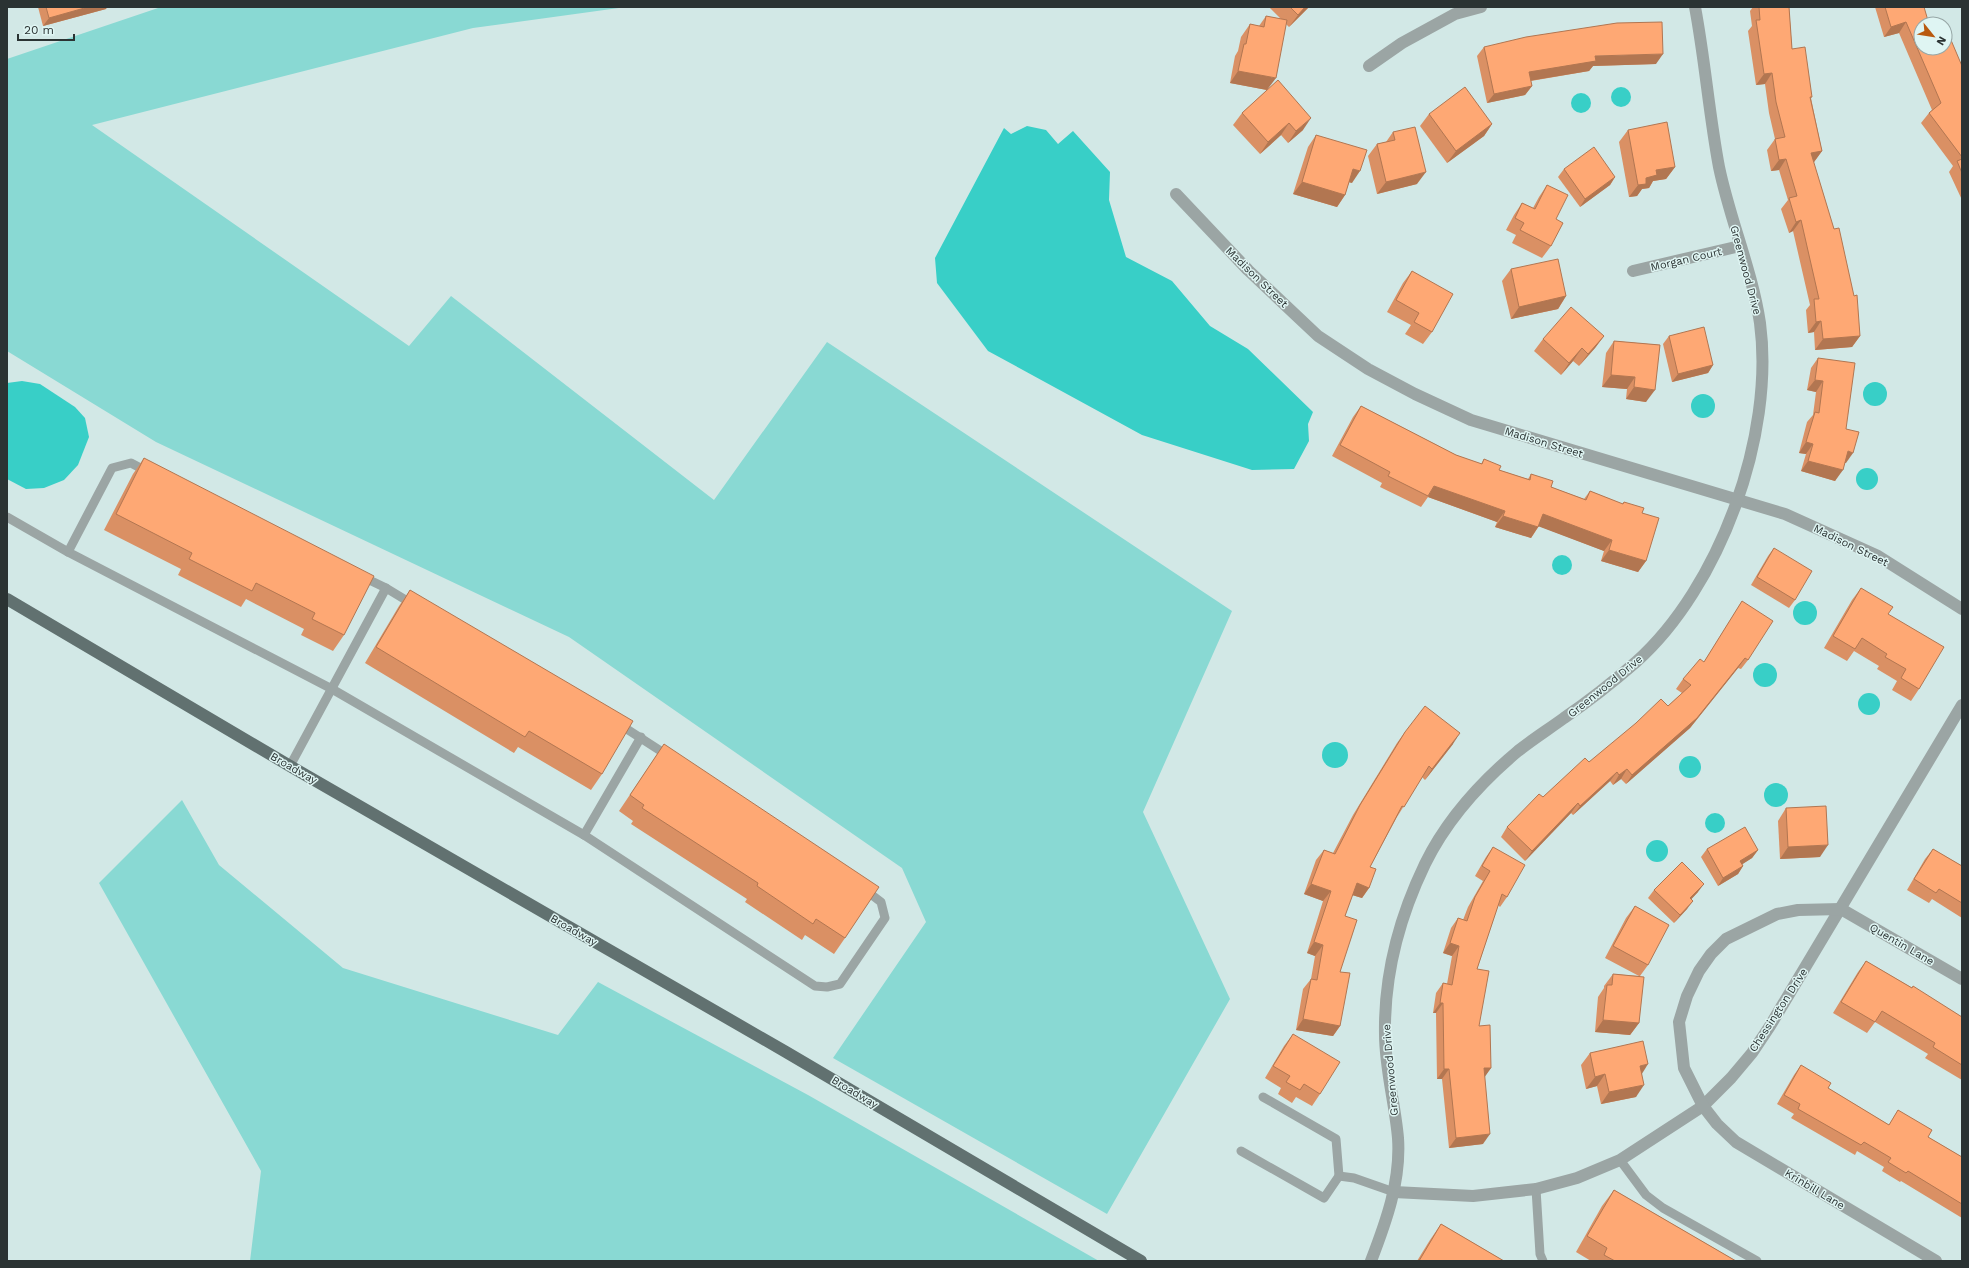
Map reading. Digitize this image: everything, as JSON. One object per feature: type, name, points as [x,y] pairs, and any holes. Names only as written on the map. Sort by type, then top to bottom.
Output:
[{"type":"main road","name":"Broadway","points":[[7,599],[290,766],[786,1052],[1141,1261]]},
{"type":"street","points":[[1369,66],[1402,43],[1455,14],[1481,7]]},
{"type":"street","name":"Greenwood Drive","points":[[1371,1261],[1384,1226],[1394,1192],[1398,1141],[1389,1080],[1385,1035],[1387,991],[1394,947],[1407,907],[1426,863],[1445,830],[1475,792],[1519,751],[1611,683],[1650,650],[1706,572],[1738,500],[1759,418],[1762,356],[1760,328],[1755,295],[1740,246],[1720,168],[1695,7]]},
{"type":"street","name":"Madison Street","points":[[1176,194],[1248,270],[1318,336],[1368,369],[1415,394],[1471,420],[1785,514],[1878,556],[1962,609]]},
{"type":"street","name":"Morgan Court","points":[[1633,271],[1740,246]]},
{"type":"street","name":"Chessington Drive","points":[[1394,1192],[1473,1196],[1536,1189],[1577,1178],[1620,1160],[1703,1106],[1731,1078],[1752,1053],[1770,1026],[1962,704]]},
{"type":"street","name":"Quentin Lane","points":[[1841,909],[1962,979]]},
{"type":"street","name":"Krinbill Lane","points":[[1841,909],[1798,910],[1777,914],[1726,939],[1707,959],[1699,971],[1687,996],[1680,1022],[1684,1068],[1703,1106],[1717,1124],[1736,1142],[1936,1261]]},
{"type":"lane","points":[[68,552],[112,468],[130,463],[160,478]]},
{"type":"lane","points":[[7,517],[68,552],[332,688],[584,835],[815,986],[826,987],[840,984],[885,918],[881,902],[857,884]]},
{"type":"lane","points":[[351,571],[386,588],[420,608]]},
{"type":"lane","points":[[290,766],[386,588]]},
{"type":"lane","points":[[613,721],[641,737],[680,763]]},
{"type":"lane","points":[[584,835],[641,737]]},
{"type":"lane","points":[[1241,1151],[1324,1198],[1339,1176],[1336,1140],[1263,1097]]},
{"type":"lane","points":[[1620,1160],[1646,1195],[1663,1208],[1757,1261]]},
{"type":"lane","points":[[1339,1176],[1354,1178],[1394,1192]]},
{"type":"lane","points":[[1536,1189],[1540,1254],[1543,1261]]},
{"type":"shaded area","points":[[161,7],[626,7],[473,28],[92,125],[409,346],[451,296],[714,500],[827,342],[1232,611],[1143,812],[1230,999],[1107,1214],[833,1058],[926,922],[902,868],[569,637],[156,442],[7,351],[7,59]]},
{"type":"shaded area","points":[[1621,87],[1628,90],[1631,97],[1628,104],[1621,107],[1614,104],[1611,97],[1614,90]]},
{"type":"shaded area","points":[[1581,93],[1588,96],[1591,103],[1588,110],[1581,113],[1574,110],[1571,103],[1574,96]]},
{"type":"shaded area","points":[[1027,126],[1046,130],[1058,144],[1073,131],[1110,172],[1109,200],[1126,257],[1172,281],[1210,326],[1248,349],[1313,412],[1308,424],[1309,441],[1294,469],[1252,470],[1142,435],[988,351],[937,283],[935,258],[1004,128],[1011,134]]},
{"type":"shaded area","points":[[22,381],[40,384],[75,407],[85,418],[89,437],[78,465],[64,480],[44,488],[26,489],[7,479],[7,383]]},
{"type":"shaded area","points":[[1875,382],[1880,383],[1886,389],[1886,399],[1880,405],[1875,406],[1870,405],[1864,399],[1863,394],[1864,389],[1870,383]]},
{"type":"shaded area","points":[[1703,394],[1708,395],[1714,401],[1714,411],[1708,417],[1703,418],[1698,417],[1692,411],[1691,406],[1692,401],[1698,395]]},
{"type":"shaded area","points":[[1867,468],[1875,471],[1878,479],[1875,487],[1867,490],[1859,487],[1856,479],[1859,471]]},
{"type":"shaded area","points":[[1562,555],[1569,558],[1572,565],[1569,572],[1562,575],[1555,572],[1552,565],[1555,558]]},
{"type":"shaded area","points":[[1805,601],[1813,605],[1817,613],[1813,621],[1805,625],[1797,621],[1793,613],[1797,605]]},
{"type":"shaded area","points":[[1765,663],[1774,666],[1777,675],[1774,684],[1765,687],[1756,684],[1753,675],[1756,666]]},
{"type":"shaded area","points":[[1869,693],[1877,696],[1880,704],[1877,712],[1869,715],[1861,712],[1858,704],[1861,696]]},
{"type":"shaded area","points":[[1335,742],[1344,746],[1348,755],[1344,764],[1335,768],[1326,764],[1322,755],[1326,746]]},
{"type":"shaded area","points":[[1686,756],[1694,756],[1701,763],[1701,771],[1694,778],[1686,778],[1679,771],[1679,763]]},
{"type":"shaded area","points":[[1776,783],[1784,787],[1788,795],[1784,803],[1776,807],[1768,803],[1764,795],[1768,787]]},
{"type":"shaded area","points":[[182,800],[219,865],[343,968],[558,1035],[598,982],[808,1095],[1099,1261],[250,1261],[261,1171],[99,883]]},
{"type":"shaded area","points":[[1715,813],[1722,816],[1725,823],[1722,830],[1715,833],[1708,830],[1705,823],[1708,816]]},
{"type":"shaded area","points":[[1657,840],[1665,843],[1668,851],[1665,859],[1657,862],[1649,859],[1646,851],[1649,843]]},
{"type":"building","points":[[46,7],[88,7],[49,18]]},
{"type":"building","points":[[1290,7],[1305,7],[1298,15]]},
{"type":"building","points":[[1759,7],[1789,7],[1792,49],[1805,47],[1812,97],[1810,97],[1822,151],[1811,153],[1834,229],[1839,228],[1854,296],[1857,295],[1860,336],[1823,339],[1821,321],[1816,322],[1814,299],[1819,299],[1801,220],[1796,222],[1789,198],[1797,196],[1786,159],[1779,160],[1775,139],[1785,137],[1776,102],[1772,73],[1764,74],[1756,20],[1760,20]]},
{"type":"building","points":[[1885,7],[1924,7],[1927,16],[1913,16],[1913,38],[1906,22],[1891,27]]},
{"type":"building","points":[[1266,16],[1287,20],[1276,78],[1238,71],[1250,24],[1264,27]]},
{"type":"building","points":[[1662,22],[1663,54],[1595,56],[1596,61],[1529,72],[1532,86],[1494,94],[1484,47],[1526,37],[1617,23]]},
{"type":"building","points":[[1953,45],[1962,66],[1962,157],[1929,113],[1941,103],[1921,56],[1953,56]]},
{"type":"building","points":[[1278,80],[1311,118],[1296,131],[1289,123],[1268,142],[1242,113]]},
{"type":"building","points":[[1465,87],[1492,124],[1456,151],[1429,114]]},
{"type":"building","points":[[1667,122],[1675,167],[1656,170],[1657,175],[1646,178],[1646,184],[1638,185],[1628,130]]},
{"type":"building","points":[[1415,127],[1426,172],[1386,182],[1377,144],[1395,140],[1393,132]]},
{"type":"building","points":[[1316,135],[1367,150],[1360,171],[1353,169],[1345,195],[1302,182]]},
{"type":"building","points":[[1594,147],[1615,177],[1585,199],[1564,169]]},
{"type":"building","points":[[1962,159],[1962,173],[1957,161]]},
{"type":"building","points":[[1547,185],[1568,195],[1556,219],[1563,223],[1551,246],[1520,230],[1524,223],[1515,218],[1522,203],[1535,209]]},
{"type":"building","points":[[1558,259],[1566,296],[1519,307],[1511,269]]},
{"type":"building","points":[[1412,271],[1453,294],[1432,332],[1414,322],[1419,313],[1396,300]]},
{"type":"building","points":[[1571,307],[1604,336],[1588,354],[1582,348],[1569,363],[1543,339]]},
{"type":"building","points":[[1704,327],[1713,365],[1678,374],[1669,336]]},
{"type":"building","points":[[1614,341],[1660,345],[1655,390],[1634,387],[1635,377],[1611,375]]},
{"type":"building","points":[[1818,358],[1855,363],[1846,429],[1859,432],[1853,453],[1848,451],[1843,470],[1808,461],[1813,444],[1806,442],[1815,412],[1819,413],[1823,381],[1815,380]]},
{"type":"building","points":[[1361,406],[1456,455],[1482,464],[1484,459],[1501,466],[1499,470],[1530,480],[1531,474],[1553,481],[1551,487],[1586,500],[1590,491],[1623,504],[1624,502],[1644,508],[1642,513],[1659,518],[1646,561],[1609,550],[1612,540],[1543,514],[1538,527],[1503,516],[1505,511],[1434,486],[1428,496],[1388,476],[1390,472],[1340,445]]},
{"type":"building","points":[[144,458],[374,576],[344,635],[312,619],[315,613],[256,583],[252,591],[189,559],[192,553],[116,514]]},
{"type":"building","points":[[1774,548],[1812,571],[1795,600],[1757,577]]},
{"type":"building","points":[[1861,588],[1893,607],[1888,614],[1944,647],[1919,689],[1901,678],[1906,669],[1885,657],[1887,654],[1862,638],[1855,649],[1833,636]]},
{"type":"building","points":[[410,590],[633,721],[602,774],[529,731],[525,737],[376,647]]},
{"type":"building","points":[[1742,601],[1773,621],[1748,660],[1745,658],[1697,718],[1632,775],[1627,769],[1619,775],[1617,772],[1580,806],[1578,803],[1532,851],[1507,827],[1539,794],[1543,797],[1585,758],[1589,762],[1636,723],[1661,699],[1668,706],[1691,685],[1683,679],[1700,659],[1704,662]]},
{"type":"building","points":[[1425,706],[1460,733],[1432,769],[1429,766],[1404,807],[1402,806],[1370,867],[1376,869],[1369,888],[1357,883],[1345,916],[1357,920],[1340,972],[1350,973],[1340,1026],[1303,1019],[1311,979],[1317,980],[1323,945],[1314,942],[1331,891],[1311,884],[1324,850],[1335,854],[1360,805],[1405,732]]},
{"type":"building","points":[[664,744],[879,887],[845,938],[816,919],[813,924],[757,886],[758,883],[642,808],[644,805],[630,795]]},
{"type":"building","points":[[1826,806],[1828,845],[1788,847],[1786,808]]},
{"type":"building","points":[[1745,827],[1758,850],[1740,861],[1743,866],[1723,878],[1707,849]]},
{"type":"building","points":[[1493,847],[1525,865],[1507,897],[1502,894],[1477,969],[1489,971],[1479,1026],[1490,1025],[1491,1068],[1484,1068],[1490,1134],[1456,1138],[1449,1069],[1444,1069],[1443,1003],[1440,1003],[1443,983],[1452,985],[1459,946],[1450,943],[1458,918],[1467,921],[1475,897],[1490,871],[1482,866]]},
{"type":"building","points":[[1933,849],[1962,866],[1962,903],[1939,889],[1936,893],[1914,879]]},
{"type":"building","points":[[1682,862],[1704,884],[1690,898],[1693,901],[1680,915],[1654,890]]},
{"type":"building","points":[[1635,906],[1669,925],[1648,965],[1613,946]]},
{"type":"building","points":[[1866,961],[1912,988],[1913,986],[1962,1017],[1962,1065],[1933,1047],[1935,1043],[1882,1011],[1875,1022],[1841,1002]]},
{"type":"building","points":[[1613,974],[1644,977],[1639,1023],[1603,1020],[1607,985],[1612,985]]},
{"type":"building","points":[[1293,1034],[1340,1062],[1320,1094],[1304,1084],[1300,1090],[1286,1082],[1290,1076],[1273,1066]]},
{"type":"building","points":[[1643,1041],[1648,1064],[1640,1066],[1644,1085],[1609,1092],[1605,1074],[1595,1077],[1590,1053]]},
{"type":"building","points":[[1801,1065],[1831,1083],[1828,1088],[1889,1125],[1898,1110],[1932,1130],[1928,1137],[1962,1157],[1962,1204],[1908,1171],[1906,1173],[1888,1162],[1891,1158],[1864,1142],[1861,1145],[1798,1109],[1800,1104],[1784,1095]]},
{"type":"building","points":[[1614,1190],[1736,1261],[1615,1261],[1604,1255],[1607,1248],[1587,1236]]},
{"type":"building","points":[[1441,1224],[1504,1261],[1419,1261]]}]
